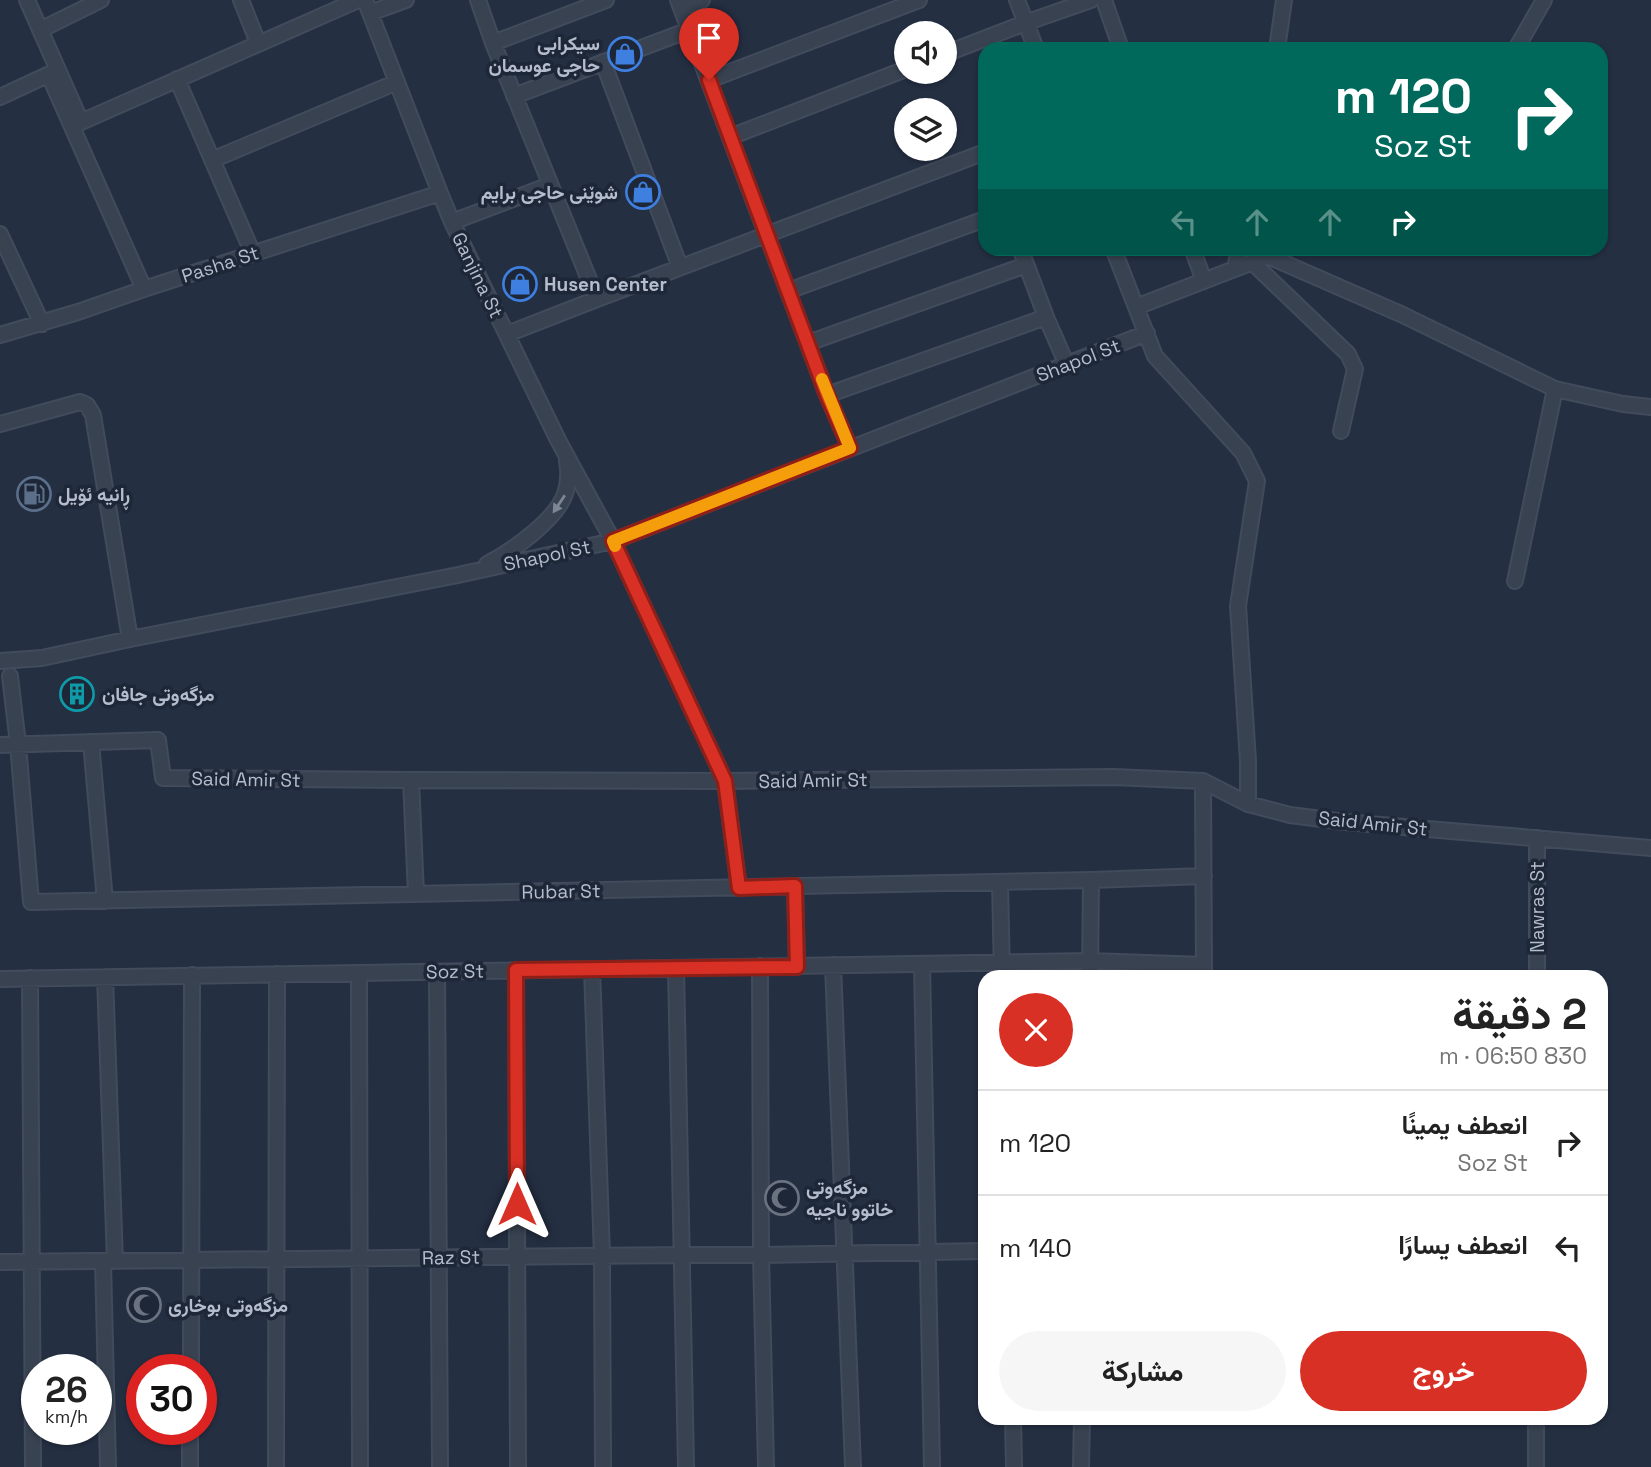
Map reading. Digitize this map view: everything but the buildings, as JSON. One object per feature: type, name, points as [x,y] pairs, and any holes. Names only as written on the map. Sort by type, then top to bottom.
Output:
[{"type":"street","points":[[27,0],[144,289]]},
{"type":"street","points":[[40,30],[100,0]]},
{"type":"street","points":[[241,0],[258,43]]},
{"type":"street","points":[[54,72],[81,122],[358,0]]},
{"type":"street","points":[[367,7],[406,0]]},
{"type":"street","points":[[478,0],[597,299]]},
{"type":"street","points":[[493,43],[606,0]]},
{"type":"street","points":[[702,0],[680,4],[827,395],[850,448]]},
{"type":"street","points":[[709,80],[919,0]]},
{"type":"street","points":[[1017,0],[1033,42]]},
{"type":"street","points":[[957,49],[1091,0]]},
{"type":"street","points":[[1104,0],[1119,42]]},
{"type":"street","points":[[1278,42],[1284,0]]},
{"type":"street","points":[[1520,42],[1544,0]]},
{"type":"street","name":"Ganjina St","points":[[367,7],[452,222],[558,440],[613,541],[725,781],[739,888]]},
{"type":"street","points":[[514,96],[689,30]]},
{"type":"street","points":[[603,62],[680,267]]},
{"type":"street","points":[[0,97],[54,72]]},
{"type":"street","points":[[730,137],[894,74]]},
{"type":"street","points":[[177,79],[253,254]]},
{"type":"street","points":[[212,160],[397,82]]},
{"type":"street","points":[[507,334],[978,156]]},
{"type":"street","points":[[452,222],[550,185]]},
{"type":"street","name":"Pasha St","points":[[0,335],[42,324],[440,193]]},
{"type":"street","points":[[788,291],[978,222]]},
{"type":"street","points":[[0,234],[42,324]]},
{"type":"street","points":[[1023,256],[1067,365]]},
{"type":"street","points":[[1116,256],[1155,356],[1243,453],[1257,481],[1238,606],[1248,761],[1248,804]]},
{"type":"street","points":[[1195,256],[1203,281]]},
{"type":"street","points":[[1234,269],[1237,256]]},
{"type":"street","points":[[1136,307],[1268,256],[1403,315],[1555,389],[1623,404],[1651,407]]},
{"type":"street","points":[[1252,262],[1349,354],[1355,369],[1341,431]]},
{"type":"street","points":[[808,343],[1026,265]]},
{"type":"street","points":[[827,395],[1046,317]]},
{"type":"street","name":"Shapol St","points":[[42,658],[458,575],[613,541],[1147,333]]},
{"type":"street","points":[[1515,580],[1555,389]]},
{"type":"street","points":[[0,424],[80,402],[87,405],[93,415],[130,639]]},
{"type":"street","points":[[458,575],[489,564],[509,551],[535,532],[565,498],[569,482],[567,462],[558,440]]},
{"type":"street","points":[[0,661],[42,658]]},
{"type":"street","points":[[18,744],[5,679],[42,658]]},
{"type":"street","name":"Said Amir St","points":[[0,745],[158,740],[163,778],[725,781],[1114,777],[1203,781],[1248,804],[1290,815],[1651,848]]},
{"type":"street","points":[[91,742],[105,901]]},
{"type":"street","name":"Rubar St","points":[[18,744],[31,902],[1204,876]]},
{"type":"street","points":[[411,780],[416,894]]},
{"type":"street","points":[[1203,781],[1204,970]]},
{"type":"street","name":"Nawras St","points":[[1537,838],[1537,970]]},
{"type":"street","points":[[1090,970],[1091,880]]},
{"type":"street","points":[[1000,882],[1002,970]]},
{"type":"street","points":[[795,886],[797,967]]},
{"type":"street","name":"Soz St","points":[[0,979],[922,964],[1002,970],[1090,961],[1193,970]]},
{"type":"street","points":[[922,964],[932,1467]]},
{"type":"street","points":[[833,965],[853,1467]]},
{"type":"street","points":[[760,966],[765,1467]]},
{"type":"street","points":[[676,968],[686,1467]]},
{"type":"street","points":[[592,969],[602,1255],[603,1467]]},
{"type":"street","points":[[516,970],[518,1467]]},
{"type":"street","points":[[437,972],[440,1467]]},
{"type":"street","points":[[359,973],[360,1467]]},
{"type":"street","points":[[276,1467],[277,974]]},
{"type":"street","points":[[191,1354],[192,975]]},
{"type":"street","points":[[105,977],[109,1261],[108,1467]]},
{"type":"street","points":[[30,978],[33,1467]]},
{"type":"street","name":"Raz St","points":[[0,1262],[978,1251]]},
{"type":"street","points":[[1013,1425],[1014,1467]]},
{"type":"street","points":[[1081,1467],[1082,1425]]},
{"type":"street","points":[[1536,1425],[1536,1467]]},
{"type":"street","points":[[190,1445],[190,1467]]},
{"type":"slow traffic","points":[[615,546],[613,541],[850,448],[822,379]]},
{"type":"place","name":"سیکرابی حاجی عوسمان","points":[[625,54]]},
{"type":"place","name":"شوێنی حاجی برایم","points":[[643,192]]},
{"type":"place","name":"Husen Center","points":[[520,284]]},
{"type":"place","name":"ڕانیە ئۆیل","points":[[34,494]]},
{"type":"place","name":"مزگەوتی جافان","points":[[77,694]]},
{"type":"place","name":"مزگەوتی خاتوو ناجیە","points":[[782,1198]]},
{"type":"place","name":"مزگەوتی بوخاری","points":[[144,1305]]},
{"type":"route","points":[[517,1204],[516,970],[797,967],[795,886],[739,888],[725,781],[613,541],[850,448],[827,395],[709,80]]}]
